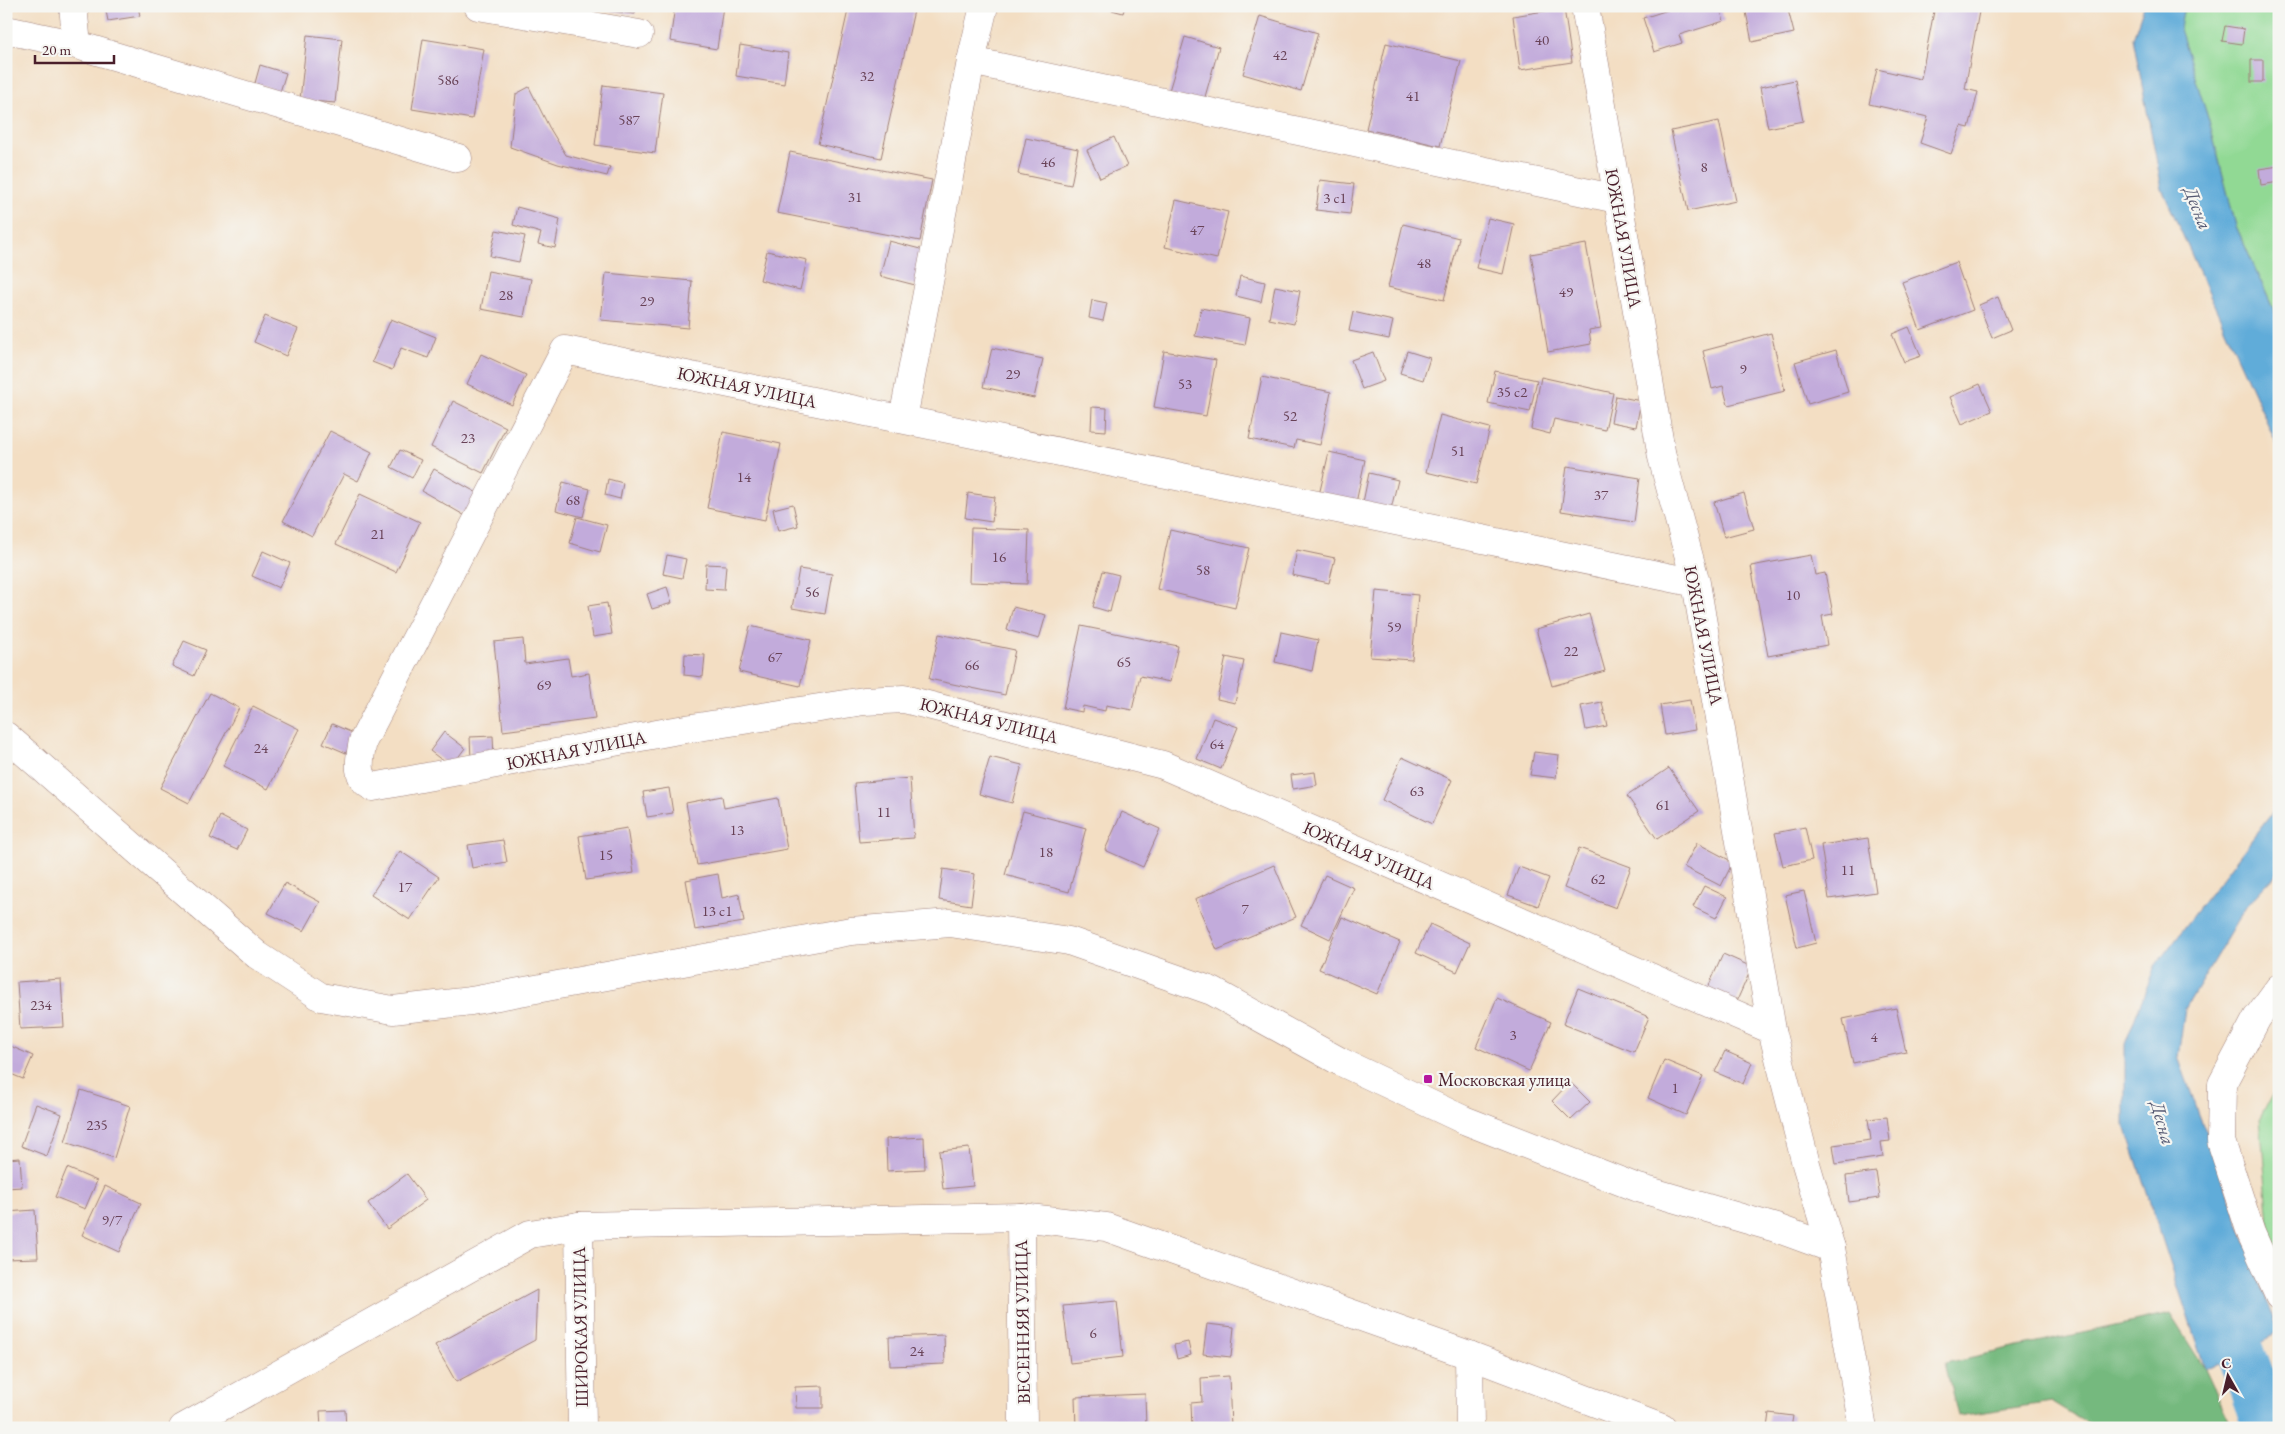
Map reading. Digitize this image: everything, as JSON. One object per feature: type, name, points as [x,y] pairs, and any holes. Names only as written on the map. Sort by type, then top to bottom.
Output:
[{"type":"street","points":[[73,6],[78,45]]},
{"type":"street","points":[[478,6],[639,34]]},
{"type":"street","points":[[984,6],[971,61],[903,419],[1696,583]]},
{"type":"street","name":"ЮЖНАЯ УЛИЦА","points":[[1585,6],[1662,457],[1696,583],[1772,1030]]},
{"type":"street","points":[[6,30],[78,45],[458,158]]},
{"type":"street","points":[[971,61],[1617,199]]},
{"type":"street","name":"ЮЖНАЯ УЛИЦА","points":[[903,419],[565,350],[363,741],[359,762],[361,777],[366,784],[373,788],[674,731],[864,701],[904,699],[1163,765],[1772,1030]]},
{"type":"street","points":[[6,736],[257,955],[321,996],[393,1010],[470,1001],[851,931],[950,923],[1069,942],[1212,991],[1341,1062],[1464,1120],[1636,1187],[1776,1228],[1830,1248]]},
{"type":"street","points":[[2279,988],[2257,1018],[2222,1084],[2221,1141],[2251,1234],[2279,1296]]},
{"type":"street","points":[[1772,1030],[1806,1164],[1830,1248],[1863,1428]]},
{"type":"street","points":[[183,1428],[530,1234],[579,1226],[1021,1217],[1106,1227],[1469,1355],[1662,1428]]},
{"type":"street","name":"ВЕСЕННЯЯ УЛИЦА","points":[[1021,1217],[1023,1428]]},
{"type":"street","name":"ШИРОКАЯ УЛИЦА","points":[[579,1226],[582,1428]]},
{"type":"street","points":[[1469,1355],[1470,1428]]},
{"type":"green space","points":[[2184,6],[2279,6],[2279,322],[2236,226],[2208,118],[2179,29]]},
{"type":"green space","points":[[2279,1083],[2279,1257],[2270,1235],[2260,1118]]},
{"type":"green space","points":[[2170,1314],[2205,1369],[2232,1428],[2095,1428],[2052,1402],[1958,1416],[1945,1363]]},
{"type":"water","points":[[2144,6],[2184,6],[2180,29],[2208,118],[2236,226],[2279,322],[2279,449],[2162,189],[2133,38]]},
{"type":"water","points":[[2279,804],[2279,871],[2246,906],[2185,1009],[2178,1057],[2279,1333],[2205,1369],[2125,1126],[2125,1044],[2155,966]]},
{"type":"building","points":[[105,6],[138,6],[140,16],[108,21]]},
{"type":"building","points":[[596,6],[636,6],[635,14],[596,9]]},
{"type":"building","points":[[675,6],[723,6],[717,49],[670,41]]},
{"type":"building","points":[[849,6],[915,6],[881,158],[818,144]]},
{"type":"building","points":[[1097,6],[1125,6],[1123,13]]},
{"type":"building","points":[[1666,6],[1719,6],[1724,21],[1679,35],[1682,43],[1654,52],[1643,18],[1668,10]]},
{"type":"building","points":[[1752,6],[1787,6],[1794,33],[1752,42],[1746,12]]},
{"type":"building","points":[[1935,6],[1980,6],[1965,89],[1978,92],[1969,128],[1961,126],[1951,154],[1920,143],[1928,117],[1869,104],[1877,69],[1921,78]]},
{"type":"building","points":[[1564,8],[1572,62],[1520,70],[1513,16]]},
{"type":"building","points":[[1260,16],[1318,33],[1301,91],[1243,74]]},
{"type":"building","points":[[2225,26],[2244,29],[2242,44],[2222,41]]},
{"type":"building","points":[[307,35],[342,39],[335,103],[300,100]]},
{"type":"building","points":[[1185,37],[1219,47],[1203,104],[1168,94]]},
{"type":"building","points":[[423,39],[484,49],[472,119],[412,109]]},
{"type":"building","points":[[1386,43],[1461,61],[1440,146],[1366,129]]},
{"type":"building","points":[[740,45],[788,53],[784,84],[736,76]]},
{"type":"building","points":[[2251,60],[2263,60],[2263,82],[2251,82]]},
{"type":"building","points":[[260,65],[286,73],[280,92],[255,83]]},
{"type":"building","points":[[1795,80],[1803,121],[1768,128],[1760,87]]},
{"type":"building","points":[[603,85],[663,93],[655,153],[595,145]]},
{"type":"building","points":[[529,87],[549,127],[566,155],[610,167],[607,176],[558,164],[510,147],[516,94]]},
{"type":"building","points":[[1719,121],[1736,201],[1688,211],[1671,131]]},
{"type":"building","points":[[1114,137],[1127,166],[1100,178],[1087,150]]},
{"type":"building","points":[[1026,138],[1078,149],[1071,185],[1018,174]]},
{"type":"building","points":[[790,152],[932,180],[920,241],[777,213]]},
{"type":"building","points":[[2279,166],[2279,182],[2261,185],[2259,169]]},
{"type":"building","points":[[1320,180],[1354,184],[1350,214],[1316,210]]},
{"type":"building","points":[[1176,200],[1228,212],[1217,259],[1165,247]]},
{"type":"building","points":[[517,207],[560,219],[555,248],[538,244],[541,233],[513,225]]},
{"type":"building","points":[[1488,218],[1514,224],[1503,274],[1476,268]]},
{"type":"building","points":[[1403,224],[1459,238],[1444,300],[1388,287]]},
{"type":"building","points":[[496,230],[525,236],[519,262],[490,256]]},
{"type":"building","points":[[889,241],[928,251],[919,286],[880,276]]},
{"type":"building","points":[[1586,244],[1601,328],[1589,330],[1591,344],[1548,352],[1531,254]]},
{"type":"building","points":[[767,251],[807,260],[800,290],[760,280]]},
{"type":"building","points":[[1956,262],[1973,310],[1920,330],[1902,282]]},
{"type":"building","points":[[488,271],[531,279],[524,317],[481,309]]},
{"type":"building","points":[[606,273],[692,281],[688,328],[601,320]]},
{"type":"building","points":[[1240,276],[1265,282],[1261,302],[1236,296]]},
{"type":"building","points":[[1275,286],[1300,291],[1294,324],[1269,319]]},
{"type":"building","points":[[1998,297],[2011,330],[1992,338],[1979,305]]},
{"type":"building","points":[[1092,300],[1107,303],[1103,321],[1089,318]]},
{"type":"building","points":[[1201,308],[1250,318],[1245,345],[1195,336]]},
{"type":"building","points":[[1353,312],[1393,321],[1389,339],[1349,331]]},
{"type":"building","points":[[265,316],[298,329],[286,356],[254,342]]},
{"type":"building","points":[[391,319],[436,337],[428,358],[401,348],[392,370],[372,362]]},
{"type":"building","points":[[1909,327],[1921,356],[1904,362],[1892,334]]},
{"type":"building","points":[[1771,333],[1785,391],[1728,405],[1723,386],[1712,389],[1703,351]]},
{"type":"building","points":[[992,348],[1043,359],[1034,398],[983,387]]},
{"type":"building","points":[[1836,350],[1848,392],[1808,404],[1795,362]]},
{"type":"building","points":[[1164,351],[1216,360],[1206,416],[1154,407]]},
{"type":"building","points":[[1407,351],[1430,358],[1423,380],[1400,373]]},
{"type":"building","points":[[1373,352],[1384,381],[1362,389],[1351,360]]},
{"type":"building","points":[[481,354],[526,375],[512,405],[467,384]]},
{"type":"building","points":[[1495,371],[1537,380],[1530,412],[1488,403]]},
{"type":"building","points":[[1262,377],[1331,392],[1320,445],[1296,440],[1294,448],[1249,439]]},
{"type":"building","points":[[1541,377],[1613,393],[1605,430],[1554,419],[1550,434],[1531,429]]},
{"type":"building","points":[[1980,384],[1992,411],[1962,424],[1950,397]]},
{"type":"building","points":[[1616,396],[1641,401],[1636,427],[1611,422]]},
{"type":"building","points":[[453,401],[506,427],[483,473],[431,447]]},
{"type":"building","points":[[1092,407],[1107,408],[1106,431],[1091,430]]},
{"type":"building","points":[[1440,415],[1490,428],[1476,484],[1426,472]]},
{"type":"building","points":[[330,431],[372,452],[358,481],[344,474],[312,536],[283,521]]},
{"type":"building","points":[[723,432],[781,444],[765,520],[707,508]]},
{"type":"building","points":[[400,450],[421,460],[412,478],[391,467]]},
{"type":"building","points":[[1329,452],[1365,460],[1356,503],[1319,495]]},
{"type":"building","points":[[1567,466],[1640,478],[1634,522],[1561,511]]},
{"type":"building","points":[[434,469],[481,495],[469,518],[422,491]]},
{"type":"building","points":[[1369,473],[1398,480],[1390,513],[1362,507]]},
{"type":"building","points":[[608,479],[623,483],[620,499],[605,495]]},
{"type":"building","points":[[563,482],[590,489],[583,517],[556,510]]},
{"type":"building","points":[[968,493],[995,497],[992,522],[965,518]]},
{"type":"building","points":[[1744,493],[1754,529],[1724,537],[1714,502]]},
{"type":"building","points":[[360,494],[420,522],[396,572],[336,544]]},
{"type":"building","points":[[793,504],[798,526],[778,531],[773,509]]},
{"type":"building","points":[[577,517],[607,525],[600,552],[570,543]]},
{"type":"building","points":[[971,528],[1029,530],[1027,584],[969,582]]},
{"type":"building","points":[[1170,530],[1249,548],[1235,608],[1157,589]]},
{"type":"building","points":[[1297,550],[1335,558],[1329,583],[1292,575]]},
{"type":"building","points":[[263,551],[290,563],[279,588],[252,576]]},
{"type":"building","points":[[667,555],[686,559],[682,578],[663,574]]},
{"type":"building","points":[[1811,555],[1815,575],[1825,573],[1833,614],[1822,616],[1827,645],[1768,656],[1751,566]]},
{"type":"building","points":[[706,564],[726,565],[724,590],[705,589]]},
{"type":"building","points":[[799,569],[832,574],[825,614],[792,608]]},
{"type":"building","points":[[1103,571],[1119,575],[1110,612],[1093,607]]},
{"type":"building","points":[[667,587],[672,603],[652,609],[647,594]]},
{"type":"building","points":[[1376,591],[1418,595],[1412,660],[1370,657]]},
{"type":"building","points":[[607,603],[612,634],[593,637],[588,606]]},
{"type":"building","points":[[1013,607],[1046,615],[1039,639],[1007,630]]},
{"type":"building","points":[[1589,614],[1605,671],[1552,686],[1536,629]]},
{"type":"building","points":[[750,626],[811,640],[800,686],[739,672]]},
{"type":"building","points":[[1081,626],[1178,646],[1170,682],[1140,676],[1132,710],[1106,705],[1105,711],[1083,706],[1082,712],[1063,708]]},
{"type":"building","points":[[1281,632],[1318,640],[1312,671],[1275,662]]},
{"type":"building","points":[[939,634],[1015,650],[1005,695],[929,679]]},
{"type":"building","points":[[523,639],[525,664],[568,658],[571,676],[589,673],[595,719],[503,731],[494,642]]},
{"type":"building","points":[[184,641],[206,650],[194,676],[172,666]]},
{"type":"building","points":[[685,654],[705,655],[703,677],[684,675]]},
{"type":"building","points":[[1226,657],[1244,661],[1235,703],[1217,699]]},
{"type":"building","points":[[210,693],[239,708],[189,803],[160,788]]},
{"type":"building","points":[[1690,700],[1695,730],[1665,735],[1660,705]]},
{"type":"building","points":[[1602,702],[1607,726],[1586,730],[1581,706]]},
{"type":"building","points":[[253,706],[299,729],[268,789],[223,766]]},
{"type":"building","points":[[1213,718],[1238,727],[1221,769],[1197,759]]},
{"type":"building","points":[[332,724],[355,734],[346,753],[323,743]]},
{"type":"building","points":[[444,732],[465,748],[451,767],[430,751]]},
{"type":"building","points":[[493,736],[494,759],[471,760],[470,737]]},
{"type":"building","points":[[1534,752],[1559,755],[1556,778],[1530,775]]},
{"type":"building","points":[[990,757],[1022,765],[1012,803],[979,794]]},
{"type":"building","points":[[1402,757],[1452,780],[1432,824],[1382,800]]},
{"type":"building","points":[[1669,768],[1699,811],[1657,839],[1627,796]]},
{"type":"building","points":[[1315,772],[1317,785],[1293,789],[1291,775]]},
{"type":"building","points":[[910,778],[914,838],[859,842],[854,783]]},
{"type":"building","points":[[669,788],[673,813],[647,817],[643,792]]},
{"type":"building","points":[[722,796],[724,808],[778,798],[787,849],[697,865],[686,803]]},
{"type":"building","points":[[1023,811],[1086,828],[1069,892],[1005,875]]},
{"type":"building","points":[[1122,812],[1160,829],[1143,867],[1105,850]]},
{"type":"building","points":[[220,816],[247,830],[237,850],[210,838]]},
{"type":"building","points":[[1805,827],[1812,860],[1783,866],[1775,833]]},
{"type":"building","points":[[627,828],[634,873],[586,880],[579,836]]},
{"type":"building","points":[[1868,838],[1876,892],[1829,899],[1821,845]]},
{"type":"building","points":[[503,840],[507,862],[472,868],[468,845]]},
{"type":"building","points":[[1697,843],[1733,862],[1721,886],[1684,867]]},
{"type":"building","points":[[1579,848],[1631,867],[1616,908],[1564,888]]},
{"type":"building","points":[[400,851],[439,877],[410,920],[371,895]]},
{"type":"building","points":[[1274,865],[1296,917],[1217,950],[1195,899]]},
{"type":"building","points":[[1519,867],[1549,878],[1538,906],[1508,895]]},
{"type":"building","points":[[943,869],[975,874],[971,905],[939,900]]},
{"type":"building","points":[[718,874],[722,898],[739,894],[744,922],[695,930],[686,880]]},
{"type":"building","points":[[1325,875],[1354,888],[1330,939],[1301,925]]},
{"type":"building","points":[[285,883],[320,902],[304,931],[268,913]]},
{"type":"building","points":[[1704,886],[1727,897],[1716,918],[1693,907]]},
{"type":"building","points":[[1804,891],[1816,943],[1797,948],[1785,895]]},
{"type":"building","points":[[1342,917],[1400,942],[1377,994],[1319,969]]},
{"type":"building","points":[[1430,924],[1470,943],[1457,972],[1416,953]]},
{"type":"building","points":[[1723,954],[1752,967],[1735,1005],[1706,992]]},
{"type":"building","points":[[61,979],[64,1027],[20,1029],[17,982]]},
{"type":"building","points":[[1578,988],[1649,1017],[1634,1052],[1563,1024]]},
{"type":"building","points":[[1497,998],[1551,1022],[1529,1071],[1476,1047]]},
{"type":"building","points":[[1896,1008],[1906,1052],[1853,1063],[1843,1019]]},
{"type":"building","points":[[6,1044],[33,1056],[23,1079],[6,1072]]},
{"type":"building","points":[[1725,1051],[1752,1063],[1743,1084],[1715,1072]]},
{"type":"building","points":[[1664,1060],[1703,1076],[1686,1115],[1648,1098]]},
{"type":"building","points":[[1570,1082],[1590,1102],[1571,1120],[1552,1101]]},
{"type":"building","points":[[81,1090],[130,1106],[114,1158],[65,1142]]},
{"type":"building","points":[[36,1104],[62,1114],[47,1156],[21,1146]]},
{"type":"building","points":[[1887,1117],[1890,1141],[1881,1142],[1883,1157],[1836,1164],[1833,1145],[1871,1140],[1868,1119]]},
{"type":"building","points":[[924,1137],[925,1169],[887,1171],[886,1139]]},
{"type":"building","points":[[969,1148],[973,1186],[943,1189],[939,1151]]},
{"type":"building","points":[[20,1158],[22,1187],[6,1188],[6,1159]]},
{"type":"building","points":[[67,1168],[97,1181],[85,1209],[55,1197]]},
{"type":"building","points":[[1876,1172],[1880,1198],[1849,1202],[1846,1176]]},
{"type":"building","points":[[407,1174],[426,1200],[387,1229],[368,1203]]},
{"type":"building","points":[[105,1186],[141,1203],[119,1252],[82,1235]]},
{"type":"building","points":[[35,1210],[38,1258],[6,1259],[6,1212]]},
{"type":"building","points":[[537,1290],[535,1340],[456,1382],[435,1345]]},
{"type":"building","points":[[1117,1301],[1123,1357],[1070,1363],[1063,1306]]},
{"type":"building","points":[[1207,1324],[1234,1327],[1231,1357],[1203,1354]]},
{"type":"building","points":[[944,1335],[945,1364],[890,1366],[889,1337]]},
{"type":"building","points":[[1188,1342],[1191,1355],[1177,1359],[1174,1345]]},
{"type":"building","points":[[1229,1376],[1231,1428],[1192,1428],[1191,1403],[1202,1402],[1201,1378]]},
{"type":"building","points":[[823,1386],[823,1408],[796,1408],[795,1387]]},
{"type":"building","points":[[1145,1394],[1146,1428],[1076,1428],[1075,1397]]},
{"type":"building","points":[[345,1410],[346,1428],[321,1428],[320,1411]]},
{"type":"building","points":[[1769,1413],[1793,1416],[1791,1428],[1767,1428]]},
{"type":"waterway","name":"Десна","points":[[2219,1289],[2268,1428]]},
{"type":"place","name":"Московская улица","points":[[1428,1079]]}]
